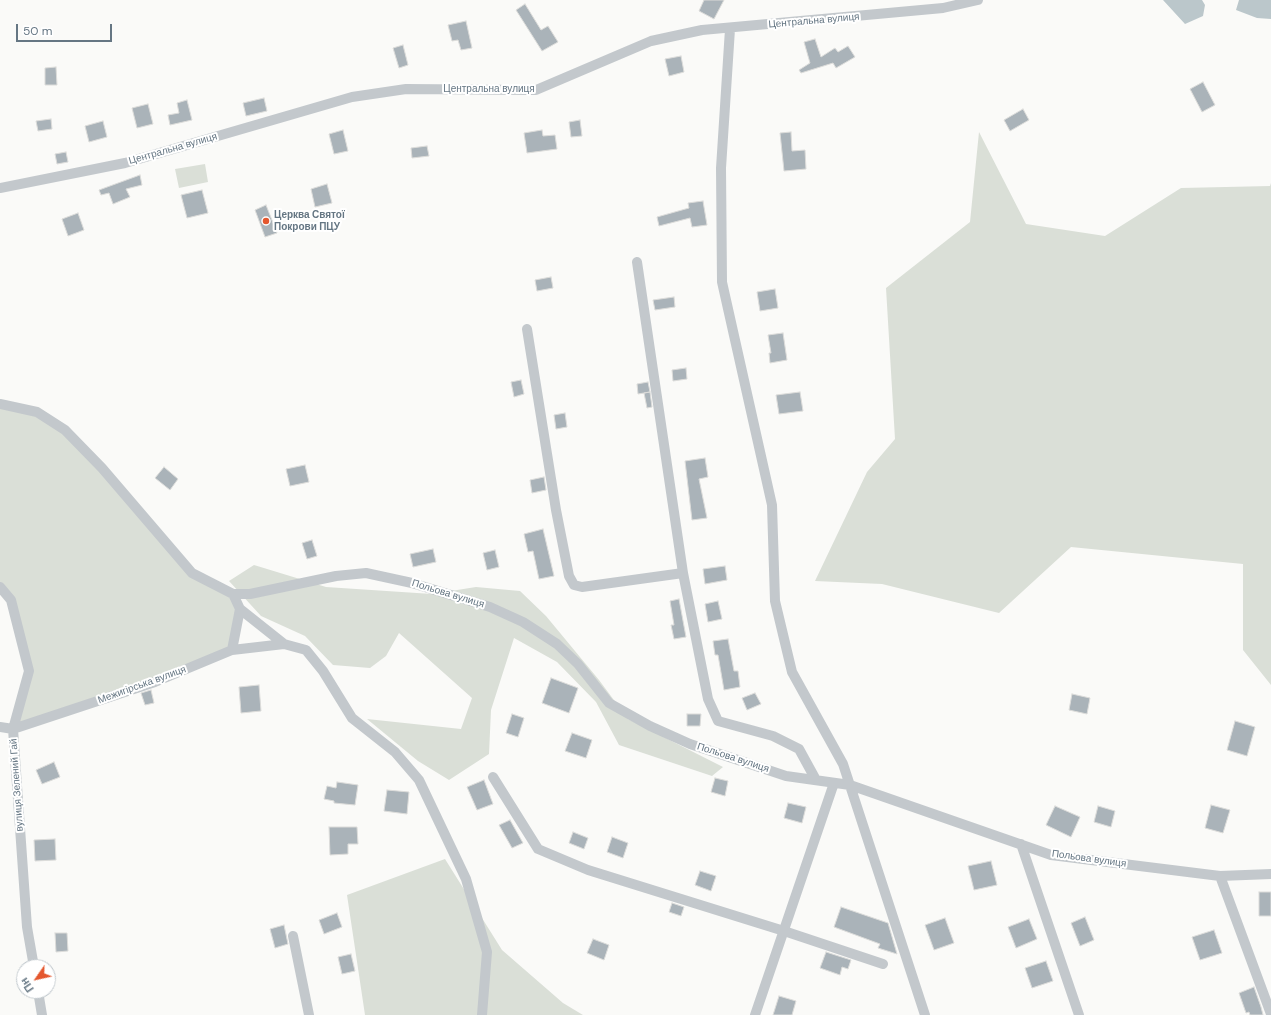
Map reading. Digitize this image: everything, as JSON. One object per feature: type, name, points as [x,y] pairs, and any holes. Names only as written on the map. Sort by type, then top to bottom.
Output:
[{"type":"street","name":"Центральна вулиця","points":[[0,188],[126,163],[352,97],[406,89],[536,90],[652,41],[702,30],[730,29],[825,18],[868,16],[943,8],[978,0]]},
{"type":"street","points":[[730,29],[721,168],[722,282],[772,505],[775,600],[792,672],[843,764],[925,1015]]},
{"type":"street","points":[[637,262],[683,573],[708,699],[718,721],[773,736],[799,749],[816,780]]},
{"type":"street","points":[[527,329],[556,510],[569,576],[574,585],[582,587],[683,573]]},
{"type":"street","points":[[0,404],[37,412],[65,430],[102,468],[192,573],[233,594],[240,609],[284,644],[306,650],[323,670],[352,718],[396,752],[419,780],[466,879],[487,952],[482,1015]]},
{"type":"street","name":"Польова вулиця","points":[[233,594],[250,594],[336,576],[366,574],[412,582],[490,607],[523,622],[557,644],[578,664],[609,703],[650,726],[690,744],[786,776],[850,785],[1051,855],[1220,876],[1271,874]]},
{"type":"street","name":"вулиця Зелений Гай","points":[[0,587],[11,600],[29,671],[13,729],[27,927],[33,959]]},
{"type":"street","points":[[232,650],[240,609]]},
{"type":"street","name":"Межигірська вулиця","points":[[0,728],[13,729],[155,682],[232,650],[284,644]]},
{"type":"street","points":[[493,777],[538,849],[588,870],[784,930],[883,964]]},
{"type":"street","points":[[755,1015],[834,783]]},
{"type":"street","points":[[1021,844],[1079,1015]]},
{"type":"street","points":[[1220,876],[1271,1014]]},
{"type":"street","points":[[293,936],[309,1015]]},
{"type":"street","points":[[39,999],[42,1015]]},
{"type":"shaded area","points":[[1163,0],[1202,0],[1205,5],[1203,16],[1185,24]]},
{"type":"shaded area","points":[[1239,0],[1271,0],[1271,19],[1257,18],[1236,10]]},
{"type":"shaded area","points":[[979,132],[1026,224],[1105,236],[1181,188],[1270,186],[1271,183],[1271,685],[1243,650],[1243,564],[1071,547],[999,613],[882,584],[815,581],[867,472],[895,439],[886,288],[970,222]]},
{"type":"shaded area","points":[[205,164],[208,182],[179,188],[175,169]]},
{"type":"shaded area","points":[[0,404],[37,412],[65,430],[192,573],[222,589],[240,609],[232,650],[13,729],[29,671],[11,600],[0,587]]},
{"type":"shaded area","points":[[254,565],[326,587],[432,594],[476,587],[520,591],[546,616],[599,680],[628,719],[723,767],[712,776],[619,745],[596,702],[557,662],[514,638],[491,710],[489,754],[449,780],[418,761],[367,719],[461,729],[472,698],[399,633],[386,656],[370,668],[333,665],[305,636],[261,616],[229,581]]},
{"type":"shaded area","points":[[445,859],[502,950],[563,1003],[583,1015],[365,1015],[347,895]]},
{"type":"building","points":[[704,0],[724,0],[714,19],[699,11]]},
{"type":"building","points":[[525,4],[541,30],[548,26],[558,42],[542,51],[516,10]]},
{"type":"building","points":[[466,21],[472,48],[461,50],[458,40],[452,41],[448,25]]},
{"type":"building","points":[[815,39],[821,57],[835,48],[838,52],[848,46],[855,57],[836,68],[833,63],[801,73],[799,70],[810,63],[804,42]]},
{"type":"building","points":[[403,45],[408,65],[399,68],[393,48]]},
{"type":"building","points":[[681,56],[684,72],[669,76],[665,59]]},
{"type":"building","points":[[56,67],[57,85],[45,85],[45,68]]},
{"type":"building","points":[[1203,82],[1215,105],[1202,112],[1190,89]]},
{"type":"building","points":[[264,98],[267,111],[246,116],[243,103]]},
{"type":"building","points":[[187,100],[192,120],[170,125],[168,115],[179,113],[177,103]]},
{"type":"building","points":[[148,104],[153,124],[137,128],[132,108]]},
{"type":"building","points":[[1023,109],[1029,120],[1010,131],[1004,120]]},
{"type":"building","points":[[51,119],[52,129],[38,131],[36,121]]},
{"type":"building","points":[[580,120],[582,136],[571,137],[569,122]]},
{"type":"building","points":[[103,121],[107,137],[89,142],[85,126]]},
{"type":"building","points":[[343,130],[348,151],[334,154],[329,134]]},
{"type":"building","points":[[542,130],[543,136],[555,135],[557,149],[527,153],[524,133]]},
{"type":"building","points":[[791,132],[792,151],[805,150],[806,169],[784,171],[780,133]]},
{"type":"building","points":[[427,146],[429,156],[412,158],[411,148]]},
{"type":"building","points":[[66,152],[68,162],[57,164],[55,154]]},
{"type":"building","points":[[140,175],[142,185],[126,189],[130,197],[113,204],[109,193],[101,195],[99,190]]},
{"type":"building","points":[[327,184],[332,203],[315,207],[311,189]]},
{"type":"building","points":[[202,190],[208,213],[187,218],[181,195]]},
{"type":"building","points":[[703,201],[707,225],[692,227],[690,218],[659,226],[657,217],[689,208],[688,203]]},
{"type":"building","name":"Церква Святої Покрови ПЦУ","points":[[266,205],[277,233],[265,237],[255,210]]},
{"type":"building","points":[[78,213],[84,230],[68,236],[62,219]]},
{"type":"building","points":[[551,277],[553,288],[537,291],[535,280]]},
{"type":"building","points":[[775,289],[778,308],[760,311],[757,292]]},
{"type":"building","points":[[674,297],[675,307],[655,310],[653,300]]},
{"type":"building","points":[[783,333],[787,360],[770,363],[769,353],[771,353],[768,335]]},
{"type":"building","points":[[686,368],[687,379],[673,381],[672,370]]},
{"type":"building","points":[[521,380],[524,394],[514,397],[511,382]]},
{"type":"building","points":[[648,382],[650,392],[638,394],[637,384]]},
{"type":"building","points":[[650,392],[652,407],[647,408],[644,393]]},
{"type":"building","points":[[800,392],[803,411],[779,414],[776,395]]},
{"type":"building","points":[[565,413],[567,427],[556,429],[554,415]]},
{"type":"building","points":[[705,458],[708,477],[699,479],[707,518],[692,520],[685,461]]},
{"type":"building","points":[[305,465],[309,482],[290,486],[286,469]]},
{"type":"building","points":[[164,467],[178,479],[170,490],[155,478]]},
{"type":"building","points":[[544,477],[546,490],[532,493],[530,480]]},
{"type":"building","points":[[543,529],[554,576],[539,579],[533,551],[528,552],[524,534]]},
{"type":"building","points":[[312,540],[317,556],[307,559],[302,543]]},
{"type":"building","points":[[433,549],[436,562],[413,567],[410,554]]},
{"type":"building","points":[[495,550],[499,567],[487,570],[483,553]]},
{"type":"building","points":[[725,566],[727,580],[705,584],[703,569]]},
{"type":"building","points":[[679,599],[686,637],[674,639],[671,625],[674,625],[670,601]]},
{"type":"building","points":[[718,601],[722,619],[708,622],[705,604]]},
{"type":"building","points":[[728,639],[734,671],[738,671],[740,687],[724,690],[718,655],[715,655],[713,641]]},
{"type":"building","points":[[551,678],[578,688],[569,713],[542,703]]},
{"type":"building","points":[[259,685],[261,711],[241,713],[239,687]]},
{"type":"building","points":[[151,690],[154,703],[145,705],[141,693]]},
{"type":"building","points":[[755,693],[761,704],[747,710],[742,698]]},
{"type":"building","points":[[1072,694],[1090,698],[1087,714],[1069,710]]},
{"type":"building","points":[[512,714],[524,718],[518,737],[506,733]]},
{"type":"building","points":[[687,714],[701,714],[700,726],[687,726]]},
{"type":"building","points":[[1235,721],[1255,727],[1247,756],[1227,750]]},
{"type":"building","points":[[572,733],[592,740],[586,758],[565,751]]},
{"type":"building","points":[[54,762],[60,777],[42,784],[36,770]]},
{"type":"building","points":[[715,778],[728,781],[725,796],[711,792]]},
{"type":"building","points":[[484,780],[493,804],[477,810],[467,787]]},
{"type":"building","points":[[337,782],[358,785],[355,805],[334,803],[334,801],[324,799],[327,786],[336,788]]},
{"type":"building","points":[[387,790],[409,792],[407,814],[384,811]]},
{"type":"building","points":[[788,803],[806,807],[802,823],[784,818]]},
{"type":"building","points":[[1211,805],[1230,810],[1223,833],[1205,828]]},
{"type":"building","points":[[1055,806],[1080,817],[1071,837],[1046,825]]},
{"type":"building","points":[[1098,806],[1115,811],[1111,827],[1094,822]]},
{"type":"building","points":[[510,820],[523,843],[512,848],[499,825]]},
{"type":"building","points":[[329,827],[357,827],[358,844],[348,844],[348,854],[330,855]]},
{"type":"building","points":[[573,832],[588,838],[584,849],[569,843]]},
{"type":"building","points":[[612,837],[628,843],[623,858],[607,852]]},
{"type":"building","points":[[55,839],[56,860],[35,861],[34,840]]},
{"type":"building","points":[[991,861],[997,885],[974,890],[968,866]]},
{"type":"building","points":[[700,871],[716,876],[711,891],[695,885]]},
{"type":"building","points":[[1259,892],[1271,892],[1271,916],[1259,916]]},
{"type":"building","points":[[672,903],[684,907],[681,916],[669,912]]},
{"type":"building","points":[[841,907],[888,923],[897,954],[878,948],[880,944],[834,927]]},
{"type":"building","points":[[337,913],[342,927],[324,934],[319,920]]},
{"type":"building","points":[[1085,917],[1094,940],[1080,946],[1071,923]]},
{"type":"building","points":[[945,918],[954,943],[934,950],[925,925]]},
{"type":"building","points":[[1029,919],[1037,939],[1016,948],[1008,927]]},
{"type":"building","points":[[284,925],[288,944],[275,948],[270,929]]},
{"type":"building","points":[[1214,930],[1222,953],[1200,960],[1192,937]]},
{"type":"building","points":[[55,933],[67,933],[68,951],[56,952]]},
{"type":"building","points":[[593,939],[609,945],[604,960],[587,953]]},
{"type":"building","points":[[826,952],[851,960],[848,969],[842,967],[840,975],[820,968]]},
{"type":"building","points":[[351,954],[355,971],[342,974],[338,957]]},
{"type":"building","points":[[1046,961],[1053,981],[1032,988],[1025,968]]},
{"type":"building","points":[[1254,987],[1263,1015],[1250,1015],[1249,1012],[1246,1013],[1239,993]]},
{"type":"building","points":[[779,996],[796,1001],[792,1015],[773,1015]]},
{"type":"place","name":"Церква Святої Покрови ПЦУ","points":[[266,221]]}]
